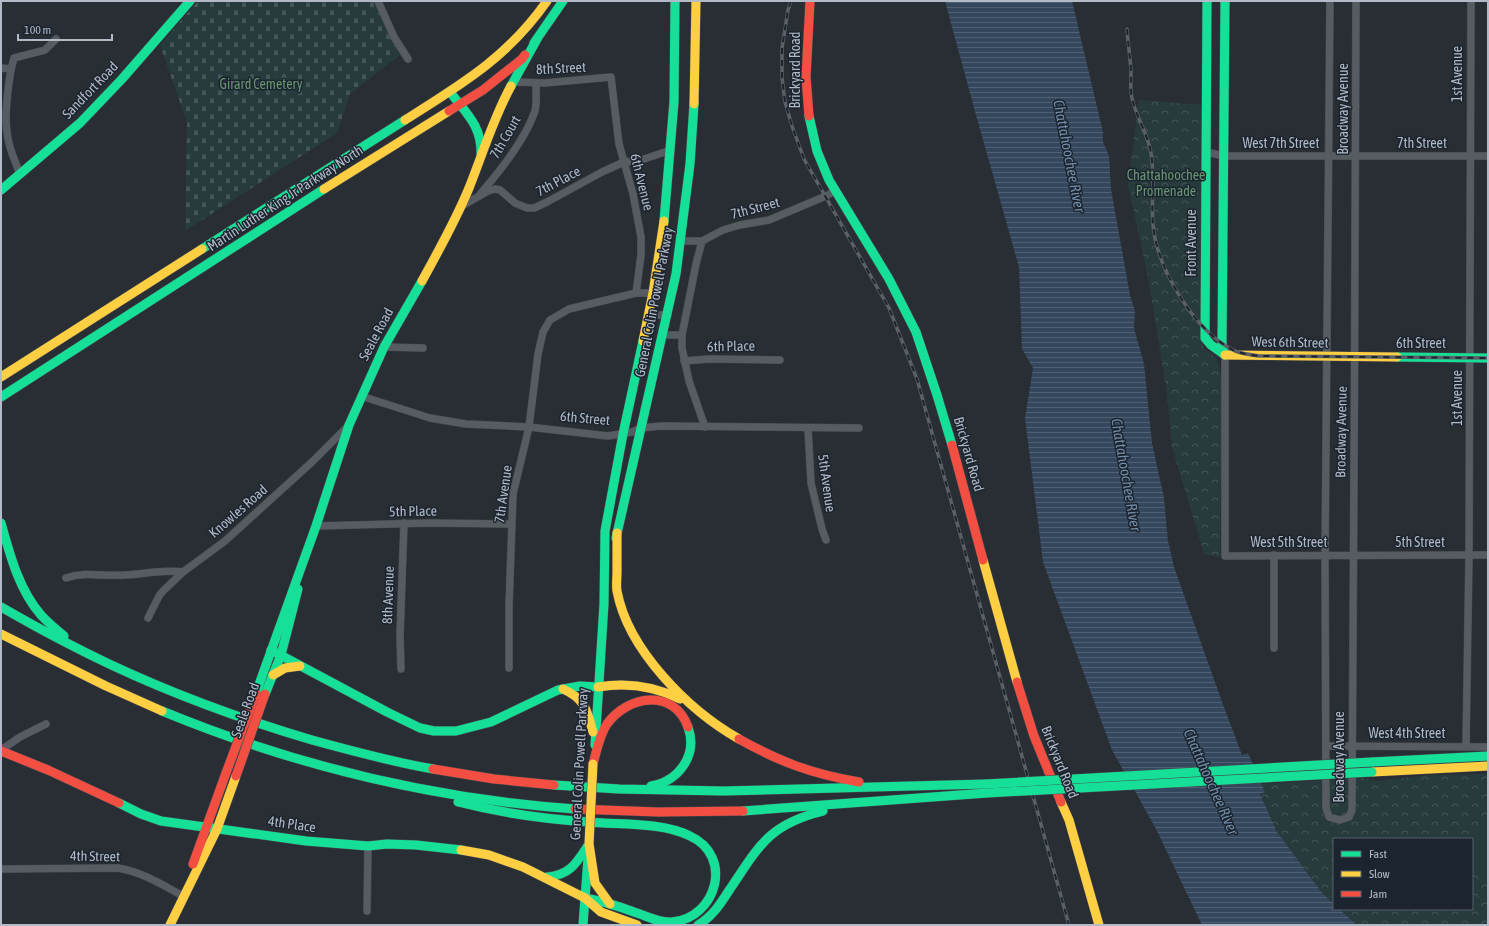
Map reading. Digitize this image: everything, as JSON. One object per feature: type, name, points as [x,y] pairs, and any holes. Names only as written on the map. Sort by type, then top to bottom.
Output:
[{"type":"main road","name":"Sandfort Road","points":[[1,190],[47,153],[90,113],[190,1]]},
{"type":"main road","name":"Martin Luther King Jr Parkway North","points":[[1,377],[481,71],[503,52],[533,20],[547,1]]},
{"type":"main road","name":"Martin Luther King Jr Parkway North","points":[[1,397],[483,90],[522,59],[538,39],[563,1]]},
{"type":"main road","name":"General Colin Powell Parkway","points":[[583,925],[604,604],[605,531],[623,434],[653,293],[663,229],[674,102],[675,1]]},
{"type":"main road","name":"General Colin Powell Parkway","points":[[604,604],[617,533],[662,335],[668,315],[676,274],[694,120],[696,76],[696,1]]},
{"type":"main road","name":"Brickyard Road","points":[[810,1],[806,86],[807,108],[817,151],[835,191],[847,208],[895,290],[914,326],[959,470],[1023,704],[1034,736],[1069,820],[1099,925]]},
{"type":"main road","name":"Front Avenue","points":[[1207,1],[1205,338],[1210,346],[1225,354]]},
{"type":"main road","points":[[1225,1],[1222,343],[1225,354]]},
{"type":"main road","name":"Seale Road","points":[[170,925],[217,829],[236,776],[271,650],[316,526],[349,426],[361,396],[384,347],[436,257],[462,206],[499,108],[538,39]]},
{"type":"main road","name":"Seale Road","points":[[450,92],[478,127],[481,148],[479,163]]},
{"type":"main road","name":"West 6th Street","points":[[1225,354],[1355,357]]},
{"type":"main road","name":"6th Street","points":[[1355,357],[1488,358]]},
{"type":"main road","points":[[1,523],[14,569],[31,602],[45,620],[79,649]]},
{"type":"main road","name":"Seale Road","points":[[183,896],[226,773],[260,694],[272,676],[281,655],[316,526]]},
{"type":"main road","points":[[617,533],[617,590],[628,624],[646,656],[673,687],[696,709]]},
{"type":"main road","points":[[1,607],[47,633],[152,683],[193,700],[286,732],[335,747],[420,766],[475,776],[566,786],[679,791],[882,787],[987,788],[1372,767],[1488,756]]},
{"type":"main road","points":[[3,635],[107,686],[187,722],[292,757],[341,771],[405,786],[474,806],[518,815],[669,828],[691,835],[703,843],[712,855],[717,870],[716,885],[711,899],[701,910],[688,918],[674,922],[659,921],[610,904],[585,898]]},
{"type":"main road","points":[[271,650],[387,712],[420,728],[434,731],[456,731],[491,722],[524,705],[563,689],[580,686],[598,687],[666,702],[678,711],[688,722],[692,737],[691,752],[677,776],[661,785],[627,789]]},
{"type":"main road","points":[[272,676],[282,668],[292,666],[302,667]]},
{"type":"main road","points":[[598,687],[611,684],[651,687],[668,692],[696,709],[725,731],[757,750],[791,765],[826,776],[882,787]]},
{"type":"main road","points":[[563,689],[576,695],[583,702],[595,740]]},
{"type":"main road","points":[[593,764],[603,730],[613,717],[632,703],[652,699]]},
{"type":"main road","name":"4th Place","points":[[1,750],[48,770],[154,820],[306,840],[368,846],[387,844],[416,845],[488,855],[523,867],[585,898]]},
{"type":"main road","points":[[1372,767],[1488,766]]},
{"type":"main road","points":[[405,786],[506,803],[572,809],[711,812],[857,804],[987,788]]},
{"type":"main road","points":[[698,925],[704,922],[719,907],[760,846],[776,830],[808,814],[857,804]]},
{"type":"main road","points":[[589,844],[596,883],[610,904]]},
{"type":"main road","points":[[545,877],[560,876],[568,872],[575,865],[589,844]]},
{"type":"main road","points":[[585,898],[601,912],[637,925]]},
{"type":"street","points":[[378,1],[394,37],[408,59]]},
{"type":"street","name":"Broadway Avenue","points":[[1330,1],[1325,555],[1326,810],[1330,818],[1340,820],[1349,817],[1352,810],[1352,555],[1355,357],[1356,1]]},
{"type":"street","name":"1st Avenue","points":[[1466,746],[1469,555],[1471,1]]},
{"type":"street","points":[[20,174],[4,132],[11,69],[14,58],[45,50],[56,39]]},
{"type":"street","points":[[1,68],[11,69]]},
{"type":"street","name":"8th Street","points":[[513,82],[545,83],[611,77]]},
{"type":"street","name":"6th Avenue","points":[[611,77],[619,144],[633,194],[641,237],[641,255],[636,293]]},
{"type":"street","name":"7th Court","points":[[477,197],[500,172],[524,134],[535,109],[536,83]]},
{"type":"street","name":"7th Place","points":[[462,206],[488,191],[500,190],[515,203],[527,208],[534,208],[624,162],[648,158],[671,150]]},
{"type":"street","name":"West 7th Street","points":[[1206,152],[1224,156],[1356,156]]},
{"type":"street","name":"7th Street","points":[[1356,156],[1488,156]]},
{"type":"street","name":"7th Street","points":[[681,241],[702,241],[723,230],[780,216],[835,191]]},
{"type":"street","points":[[702,241],[682,335],[684,361],[705,427]]},
{"type":"street","points":[[636,293],[653,293]]},
{"type":"street","name":"7th Avenue","points":[[509,668],[509,606],[513,494],[529,427],[538,354],[546,327],[556,316],[569,309],[636,293]]},
{"type":"street","points":[[648,315],[668,315]]},
{"type":"street","points":[[662,335],[682,335]]},
{"type":"street","points":[[384,347],[423,348]]},
{"type":"street","name":"West 5th Street","points":[[1225,354],[1225,556],[1352,555]]},
{"type":"street","name":"6th Place","points":[[684,361],[709,359],[780,360]]},
{"type":"street","name":"6th Street","points":[[361,396],[402,410],[444,421],[466,424],[529,427],[608,436],[623,434],[641,428],[661,426],[858,428]]},
{"type":"street","name":"Knowles Road","points":[[148,618],[159,596],[183,572],[225,541],[312,462],[349,426]]},
{"type":"street","name":"5th Avenue","points":[[808,428],[811,483],[826,540]]},
{"type":"street","name":"5th Place","points":[[316,526],[404,523],[511,524]]},
{"type":"street","name":"8th Avenue","points":[[401,669],[400,628],[404,523]]},
{"type":"street","points":[[1274,555],[1274,648]]},
{"type":"street","name":"5th Street","points":[[1352,555],[1488,555]]},
{"type":"street","points":[[66,578],[87,574],[123,575],[167,570],[183,572]]},
{"type":"street","points":[[1,750],[20,737],[46,724]]},
{"type":"street","name":"West 4th Street","points":[[1326,746],[1488,747]]},
{"type":"street","points":[[367,911],[368,846]]},
{"type":"street","name":"4th Street","points":[[1,868],[118,868],[132,870],[183,896]]},
{"type":"green space","name":"Girard Cemetery","points":[[198,1],[374,1],[400,55],[350,94],[337,133],[185,231],[187,123],[160,45]]},
{"type":"green space","name":"Chattahoochee Promenade","points":[[1139,100],[1202,105],[1203,347],[1217,359],[1222,378],[1220,557],[1204,554],[1172,447],[1167,394],[1149,282],[1128,185]]},
{"type":"green space","points":[[1488,774],[1488,925],[1357,925],[1340,910],[1473,910],[1473,838],[1333,838],[1333,903],[1323,894],[1277,832],[1260,794],[1265,792],[1262,784],[1362,778],[1377,781],[1429,775]]},
{"type":"green space","points":[[1488,822],[1488,835],[1476,846],[1473,846],[1472,838]]},
{"type":"green space","points":[[1488,838],[1488,865],[1478,855],[1480,850],[1478,847]]},
{"type":"green space","points":[[1473,856],[1476,856],[1488,868],[1488,880],[1473,864]]},
{"type":"water","name":"Chattahoochee River","points":[[945,1],[1072,1],[1103,132],[1103,142],[1109,156],[1111,189],[1130,295],[1135,311],[1134,328],[1144,364],[1152,443],[1164,498],[1168,541],[1174,567],[1242,755],[1248,753],[1265,792],[1260,794],[1277,832],[1323,894],[1333,903],[1333,910],[1340,910],[1357,925],[1202,925],[1156,829],[1112,750],[1043,562],[1025,418],[1033,368],[1022,349],[1019,267]]},
{"type":"railway","points":[[791,1],[788,10],[782,48],[782,78],[785,102],[792,126],[804,159],[889,308],[917,379],[1069,925]]},
{"type":"railway","points":[[1127,29],[1131,71],[1131,95],[1151,153],[1153,171],[1153,225],[1156,242],[1162,261],[1180,297],[1206,329],[1220,342],[1235,351],[1259,356],[1488,358]]},
{"type":"traffic: fast","points":[[1,190],[80,123],[122,79],[190,1]]},
{"type":"traffic: fast","points":[[534,43],[563,1]]},
{"type":"traffic: fast","points":[[664,221],[674,102],[675,1]]},
{"type":"traffic: fast","points":[[1207,1],[1205,338],[1211,345],[1225,355]]},
{"type":"traffic: fast","points":[[1225,1],[1222,343],[1225,355]]},
{"type":"traffic: fast","points":[[511,86],[537,39]]},
{"type":"traffic: fast","points":[[450,92],[472,120],[479,135],[481,154]]},
{"type":"traffic: fast","points":[[616,538],[676,274],[690,164],[694,104]]},
{"type":"traffic: fast","points":[[809,116],[817,151],[829,180],[889,279],[916,332],[952,445]]},
{"type":"traffic: fast","points":[[202,249],[405,120]]},
{"type":"traffic: fast","points":[[1,397],[324,189]]},
{"type":"traffic: fast","points":[[256,693],[316,526],[349,425],[384,347],[422,281]]},
{"type":"traffic: fast","points":[[595,745],[604,604],[605,531],[623,434],[643,341]]},
{"type":"traffic: fast","points":[[1397,357],[1488,358]]},
{"type":"traffic: fast","points":[[1,523],[16,572],[27,595],[41,615],[64,636]]},
{"type":"traffic: fast","points":[[265,694],[281,655],[298,589]]},
{"type":"traffic: fast","points":[[1,607],[49,634],[95,657],[155,684],[217,709],[312,740],[388,760],[433,769]]},
{"type":"traffic: fast","points":[[271,650],[387,712],[420,728],[434,731],[456,731],[491,722],[558,690],[580,686],[598,687]]},
{"type":"traffic: fast","points":[[162,711],[262,748],[365,776],[417,788],[469,797],[575,809]]},
{"type":"traffic: fast","points":[[651,786],[670,779],[678,773],[684,765],[688,757],[690,747],[688,727]]},
{"type":"traffic: fast","points":[[1372,762],[1488,756]]},
{"type":"traffic: fast","points":[[986,784],[1372,762]]},
{"type":"traffic: fast","points":[[987,793],[1372,772]]},
{"type":"traffic: fast","points":[[554,785],[619,789],[724,791],[986,784]]},
{"type":"traffic: fast","points":[[743,811],[987,793]]},
{"type":"traffic: fast","points":[[458,802],[507,812],[556,819],[667,828],[690,836],[704,845],[712,857],[716,871],[714,885],[709,898],[700,910],[687,918],[672,922],[653,919],[610,904],[585,898]]},
{"type":"traffic: fast","points":[[119,803],[141,814],[161,821],[306,841],[368,846],[387,844],[416,845],[461,850]]},
{"type":"traffic: fast","points":[[698,925],[708,918],[716,909],[749,860],[767,839],[777,830],[790,823],[805,816],[823,811]]},
{"type":"traffic: fast","points":[[547,877],[562,874],[568,870],[577,862],[589,844]]},
{"type":"traffic: fast","points":[[583,925],[588,858]]},
{"type":"traffic: slow","points":[[405,120],[465,81],[500,54],[532,21],[547,1]]},
{"type":"traffic: slow","points":[[694,104],[696,1]]},
{"type":"traffic: slow","points":[[422,281],[464,200],[493,124],[511,86]]},
{"type":"traffic: slow","points":[[324,189],[449,111]]},
{"type":"traffic: slow","points":[[643,341],[653,293],[664,221]]},
{"type":"traffic: slow","points":[[1,377],[202,249]]},
{"type":"traffic: slow","points":[[1225,355],[1397,357]]},
{"type":"traffic: slow","points":[[617,533],[617,591],[623,613],[634,635],[647,656],[681,695],[700,712],[739,739]]},
{"type":"traffic: slow","points":[[983,560],[1017,682]]},
{"type":"traffic: slow","points":[[1,634],[106,686],[162,711]]},
{"type":"traffic: slow","points":[[273,675],[285,668],[300,666]]},
{"type":"traffic: slow","points":[[598,687],[619,685],[640,686],[660,691],[680,699]]},
{"type":"traffic: slow","points":[[563,689],[581,701],[587,711],[593,732]]},
{"type":"traffic: slow","points":[[589,844],[593,764]]},
{"type":"traffic: slow","points":[[1372,772],[1488,766]]},
{"type":"traffic: slow","points":[[170,925],[217,829],[236,776]]},
{"type":"traffic: slow","points":[[1061,802],[1069,820],[1099,925]]},
{"type":"traffic: slow","points":[[589,844],[595,883],[610,904]]},
{"type":"traffic: slow","points":[[461,850],[489,855],[523,867],[585,898]]},
{"type":"traffic: slow","points":[[585,898],[601,912],[637,925]]},
{"type":"traffic: jam","points":[[809,116],[806,77],[810,1]]},
{"type":"traffic: jam","points":[[449,111],[483,90],[525,55]]},
{"type":"traffic: jam","points":[[952,445],[983,560]]},
{"type":"traffic: jam","points":[[1017,682],[1034,736],[1061,802]]},
{"type":"traffic: jam","points":[[226,773],[256,693]]},
{"type":"traffic: jam","points":[[236,776],[265,694]]},
{"type":"traffic: jam","points":[[593,764],[600,738],[607,724],[616,714],[638,702],[650,700],[662,701],[672,706],[681,714],[688,727]]},
{"type":"traffic: jam","points":[[739,739],[783,761],[811,771],[859,782]]},
{"type":"traffic: jam","points":[[1,751],[48,770],[119,803]]},
{"type":"traffic: jam","points":[[433,769],[494,779],[554,785]]},
{"type":"traffic: jam","points":[[193,864],[226,773]]},
{"type":"traffic: jam","points":[[575,809],[658,812],[743,811]]}]
